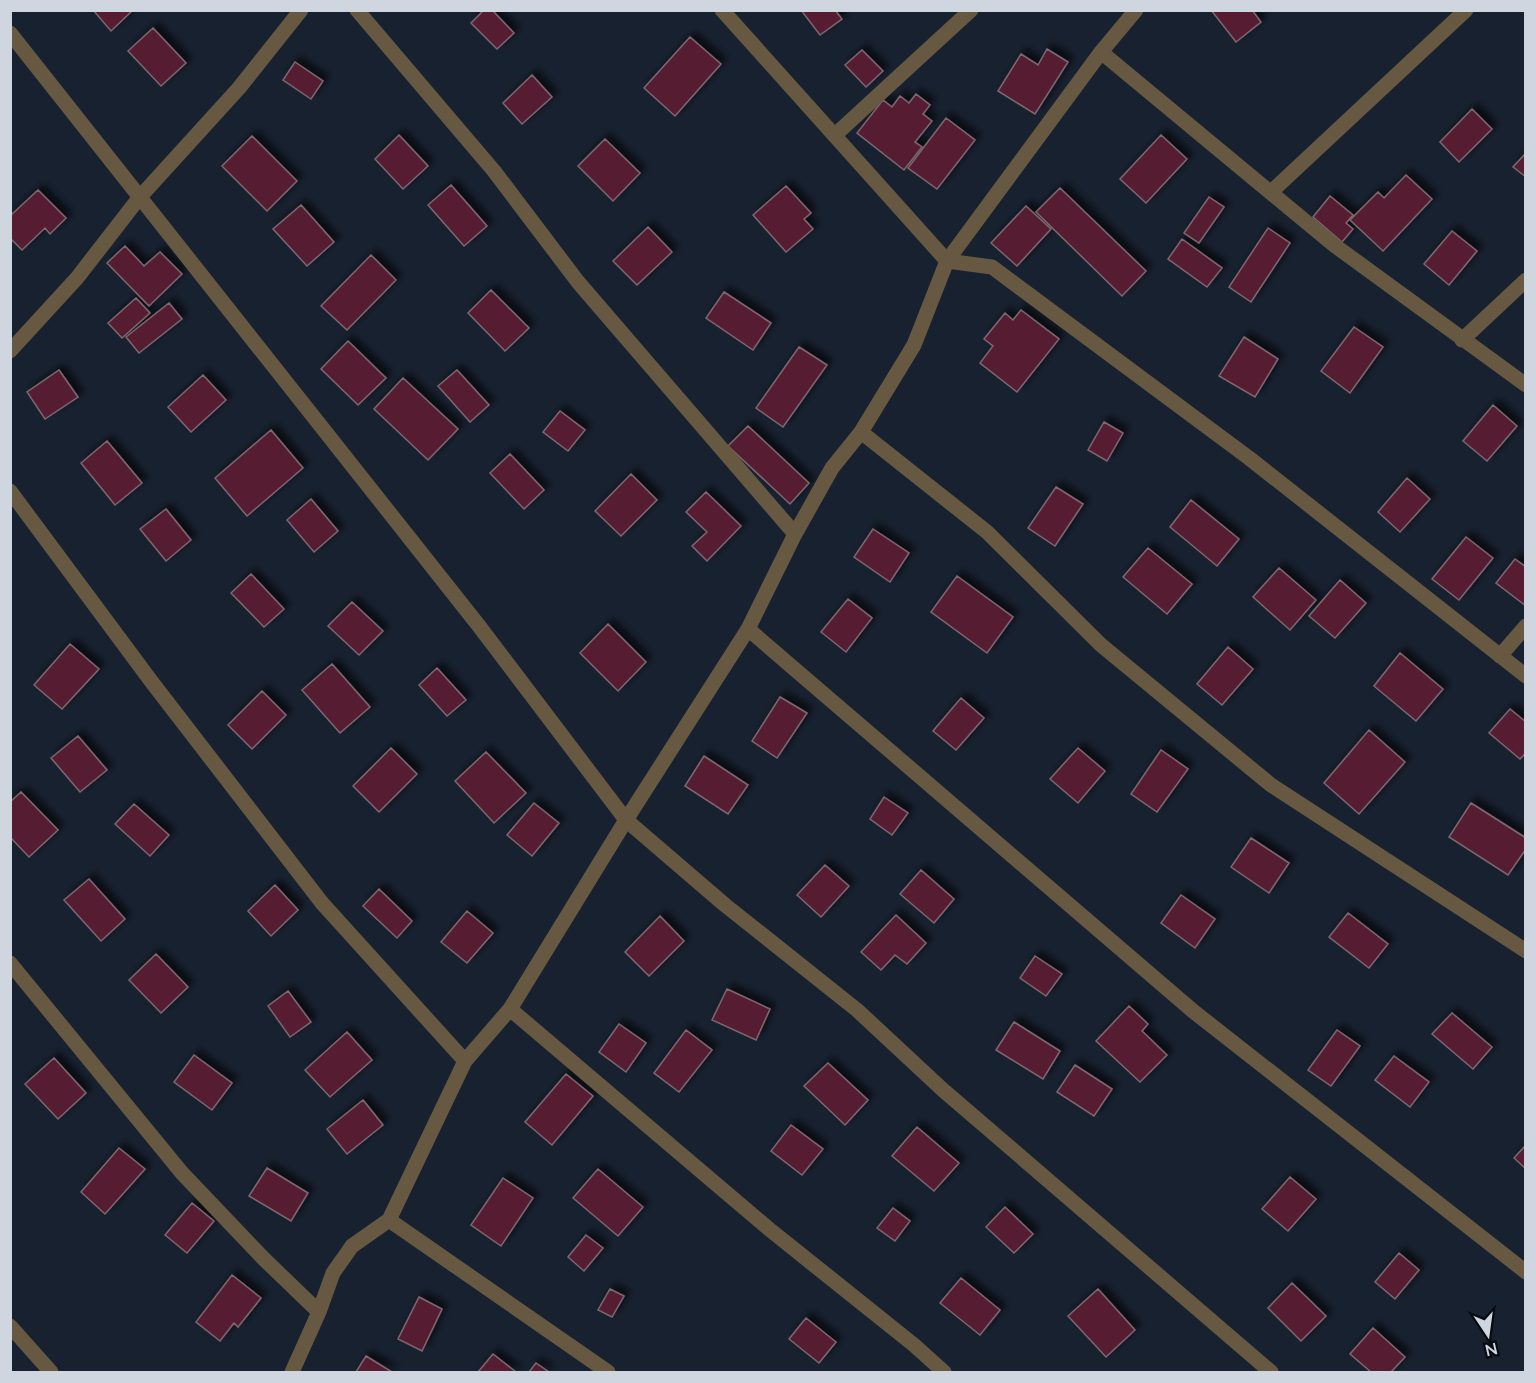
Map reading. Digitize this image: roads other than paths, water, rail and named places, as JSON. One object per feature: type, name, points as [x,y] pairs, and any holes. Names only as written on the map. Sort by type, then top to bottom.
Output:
[{"type":"street","points":[[10,351],[77,278],[139,198],[238,88],[301,10]]},
{"type":"street","points":[[357,10],[494,171],[578,282],[795,534]]},
{"type":"street","points":[[722,10],[947,261],[992,267],[1249,458],[1526,676]]},
{"type":"street","points":[[835,135],[971,10]]},
{"type":"street","points":[[292,1372],[319,1312],[333,1273],[352,1246],[389,1220],[465,1061],[510,1009],[626,820],[748,629],[795,534],[832,468],[861,432],[914,345],[947,261],[1101,52],[1136,10]]},
{"type":"street","points":[[1271,192],[1466,10]]},
{"type":"street","points":[[10,33],[478,626],[626,820],[725,905],[857,1010],[944,1090],[1271,1372]]},
{"type":"street","points":[[1101,52],[1334,245],[1526,385]]},
{"type":"street","points":[[1462,340],[1526,280]]},
{"type":"street","points":[[861,432],[987,532],[1101,645],[1271,785],[1526,951]]},
{"type":"street","points":[[10,491],[151,681],[322,903],[465,1061]]},
{"type":"street","points":[[1500,656],[1526,626]]},
{"type":"street","points":[[748,629],[1193,1011],[1526,1272]]},
{"type":"street","points":[[10,963],[182,1173],[264,1259],[319,1312]]},
{"type":"street","points":[[510,1009],[769,1229],[914,1345],[944,1372]]},
{"type":"street","points":[[389,1220],[608,1372]]},
{"type":"street","points":[[10,1326],[51,1372]]}]
